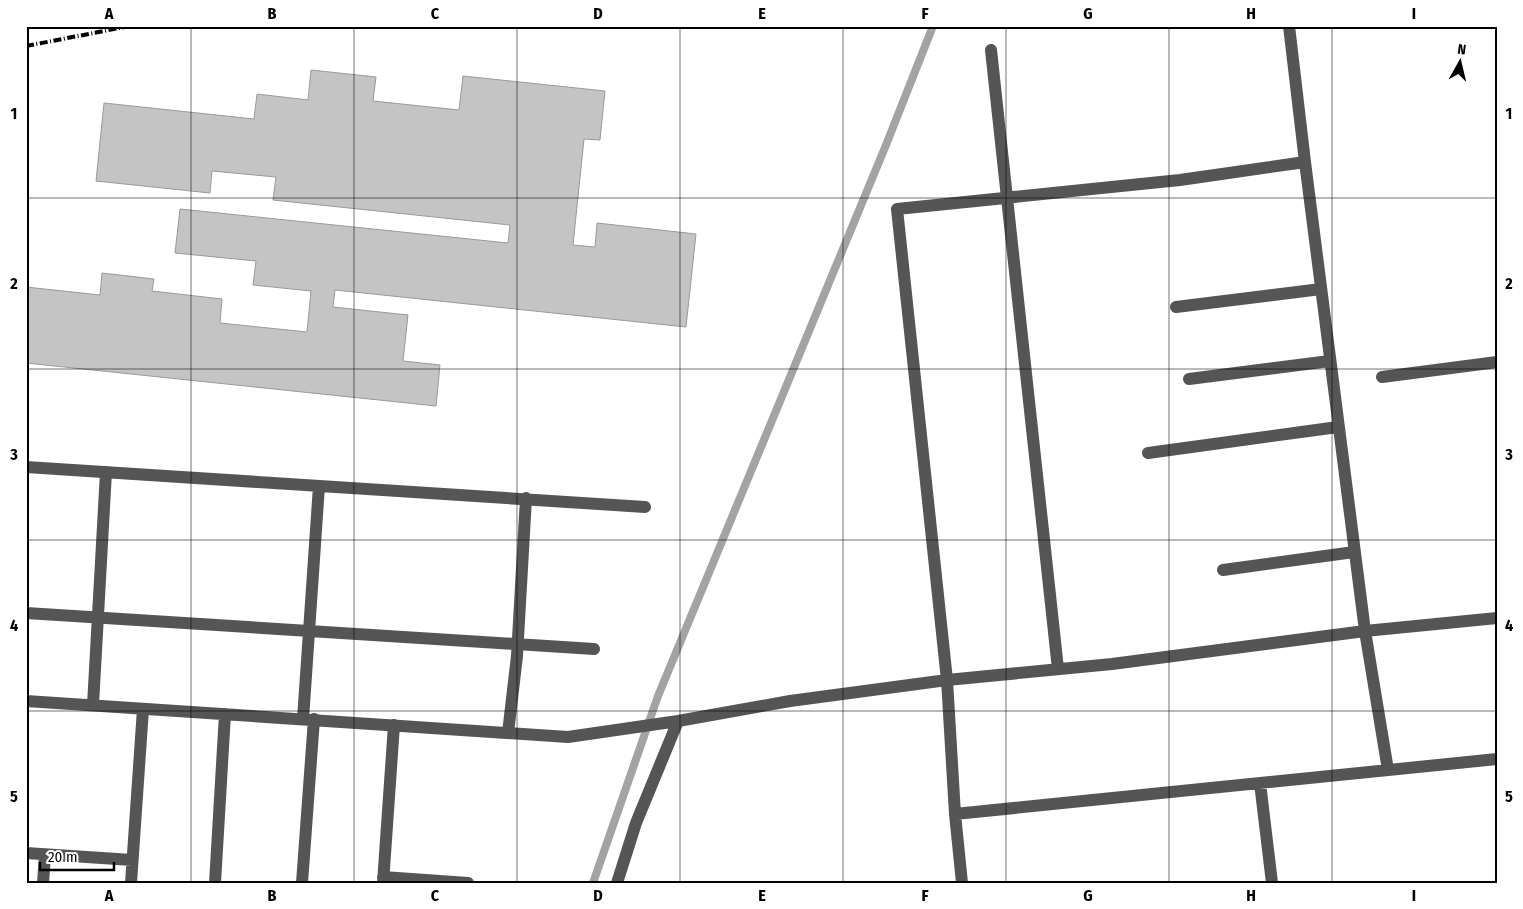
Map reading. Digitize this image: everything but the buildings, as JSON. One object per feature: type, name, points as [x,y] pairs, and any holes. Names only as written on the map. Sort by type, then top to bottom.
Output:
[{"type":"street","points":[[1289,26],[1304,162],[1354,552],[1388,770]]},
{"type":"street","points":[[991,50],[1058,670]]},
{"type":"street","points":[[962,883],[955,814],[946,680],[897,209],[1180,180],[1304,162]]},
{"type":"street","points":[[1176,307],[1321,289]]},
{"type":"street","points":[[1189,379],[1330,362]]},
{"type":"street","points":[[1382,377],[1497,362]]},
{"type":"street","points":[[1148,453],[1338,427]]},
{"type":"street","points":[[26,467],[645,507]]},
{"type":"street","points":[[93,705],[106,472]]},
{"type":"street","points":[[302,883],[309,631],[319,486]]},
{"type":"street","points":[[508,734],[518,644],[526,498]]},
{"type":"street","points":[[1223,570],[1354,552]]},
{"type":"street","points":[[26,613],[594,649]]},
{"type":"street","points":[[26,701],[568,737],[790,700],[946,680],[1112,664],[1365,631],[1497,618]]},
{"type":"street","points":[[131,883],[143,709]]},
{"type":"street","points":[[215,883],[225,714]]},
{"type":"street","points":[[617,883],[636,823],[678,720]]},
{"type":"street","points":[[394,725],[383,880],[468,883]]},
{"type":"street","points":[[955,814],[1497,759]]},
{"type":"street","points":[[1260,783],[1272,883]]},
{"type":"street","points":[[26,854],[132,860]]},
{"type":"street","points":[[43,883],[45,855]]},
{"type":"waterway","points":[[593,883],[658,696],[886,145],[933,26]]},
{"type":"railway","points":[[26,46],[130,26]]}]
